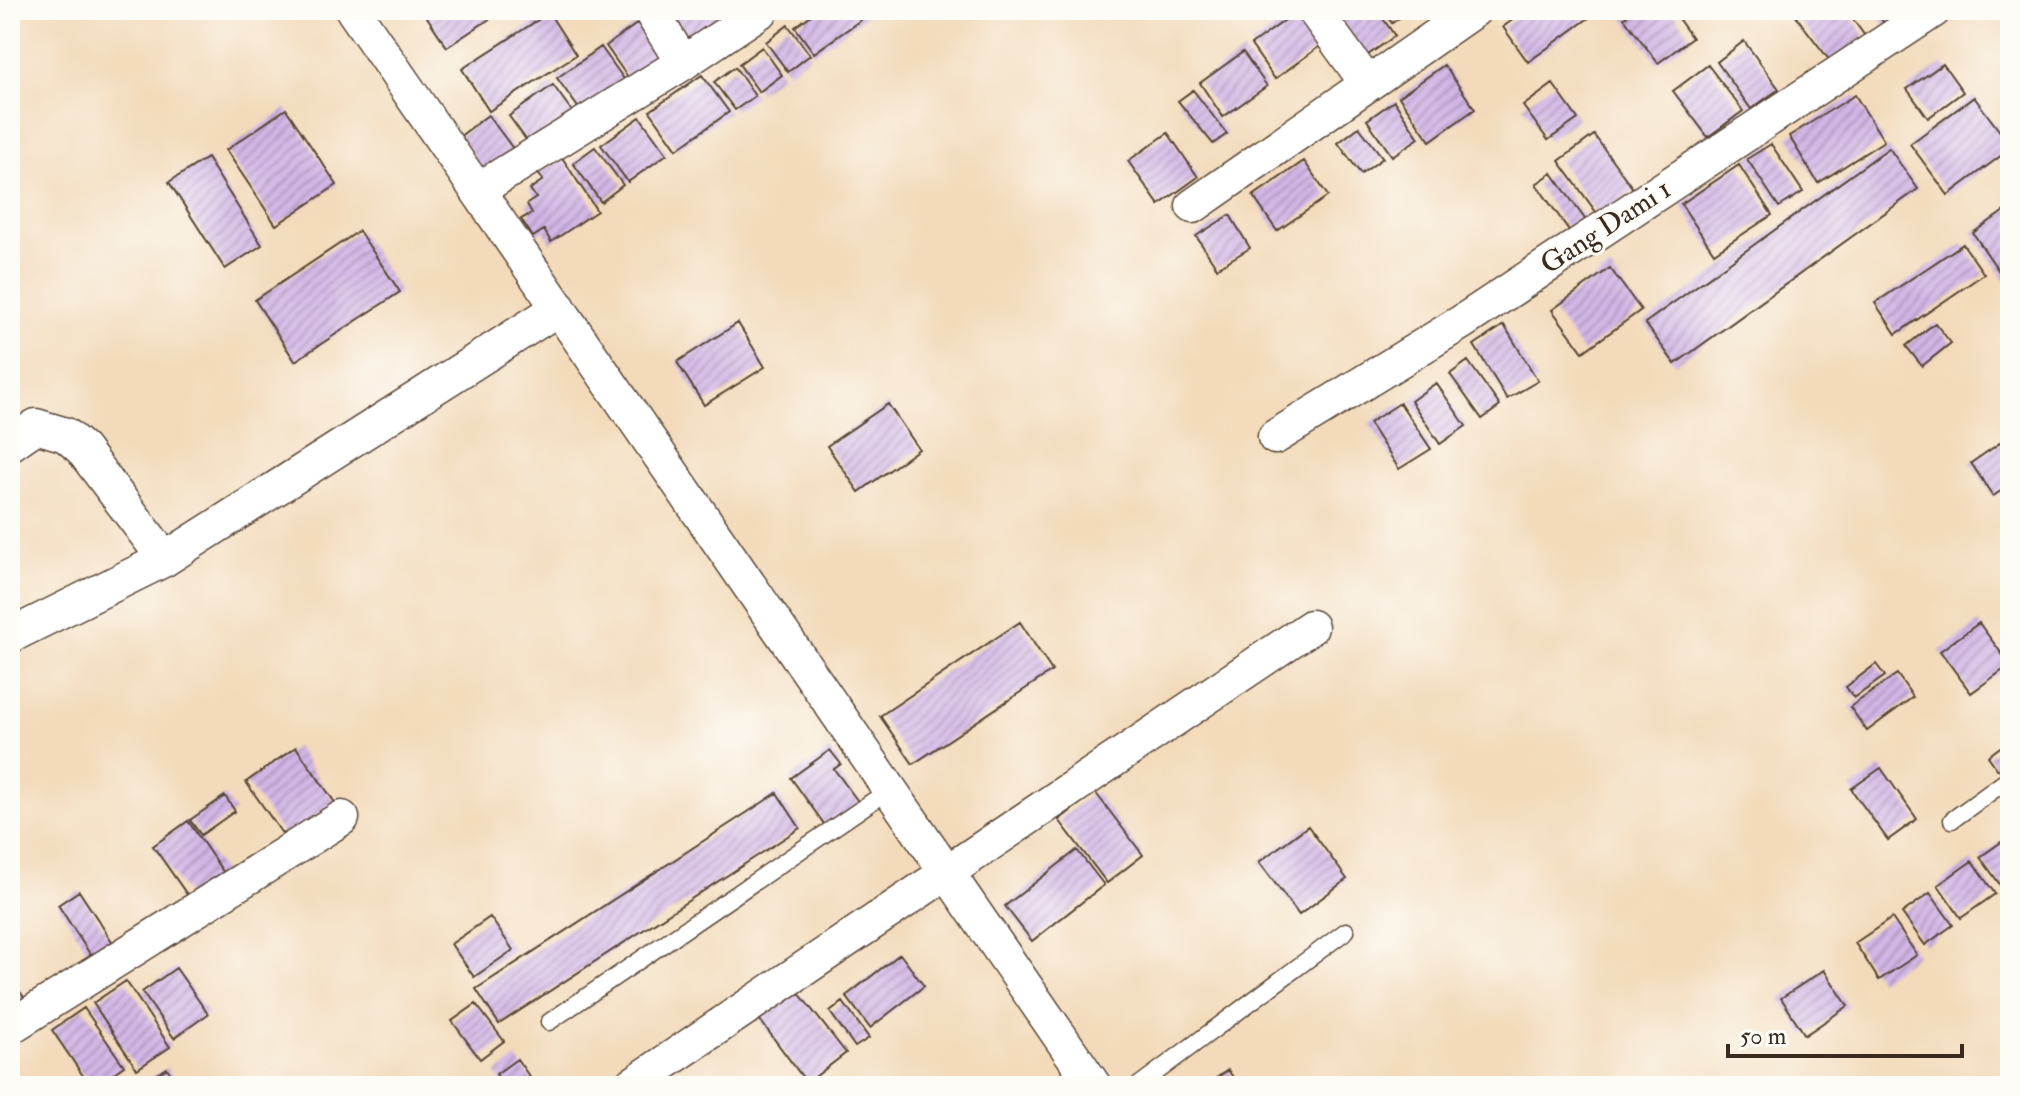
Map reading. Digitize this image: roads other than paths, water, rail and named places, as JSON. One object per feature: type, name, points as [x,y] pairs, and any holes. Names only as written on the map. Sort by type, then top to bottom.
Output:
[{"type":"street","points":[[353,10],[1094,1086]]},
{"type":"street","points":[[650,10],[683,63]]},
{"type":"street","points":[[478,190],[683,63],[762,10]]},
{"type":"street","points":[[1314,10],[1367,83]]},
{"type":"street","points":[[1193,206],[1474,10]]},
{"type":"street","name":"Gang Dami 1","points":[[1275,437],[1462,322],[1934,10]]},
{"type":"street","points":[[10,636],[165,559],[559,308]]},
{"type":"street","points":[[10,444],[36,426],[66,435],[82,449],[165,559]]},
{"type":"street","points":[[630,1086],[1311,627]]},
{"type":"street","points":[[10,1027],[342,818]]},
{"type":"lane","points":[[1952,820],[2010,778]]},
{"type":"lane","points":[[549,1022],[889,790]]},
{"type":"lane","points":[[1138,1086],[1346,931]]}]
